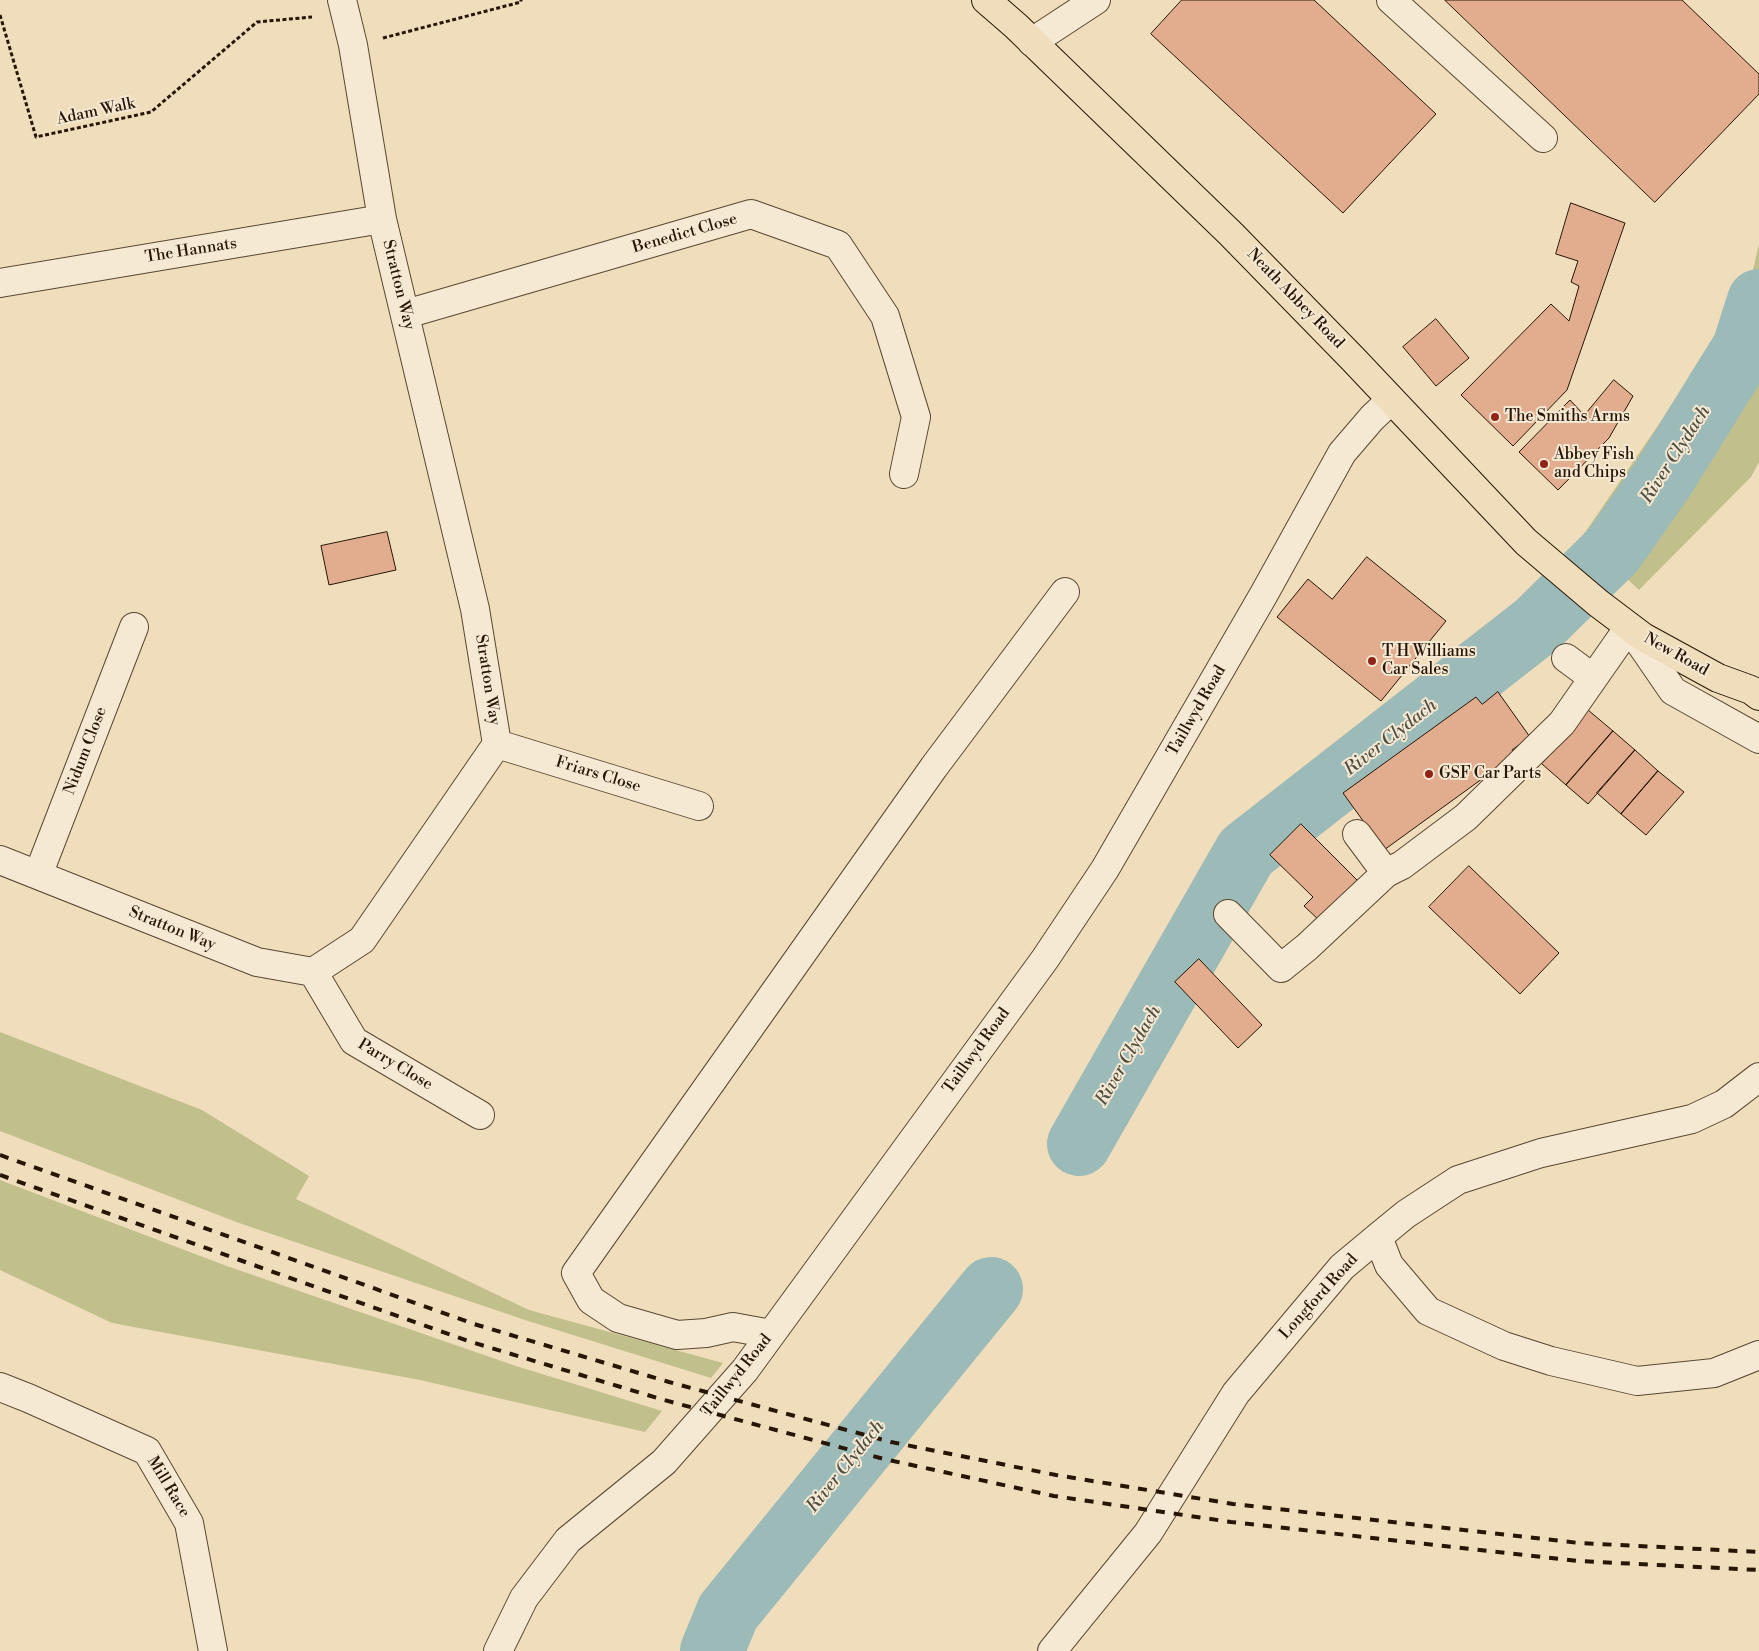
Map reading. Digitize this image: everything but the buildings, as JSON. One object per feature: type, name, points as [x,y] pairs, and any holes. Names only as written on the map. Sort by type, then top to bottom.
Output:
[{"type":"main road","name":"Neath Abbey Road","points":[[986,0],[1232,234],[1526,542],[1598,603]]},
{"type":"main road","name":"New Road","points":[[1598,603],[1643,637],[1718,678],[1756,688]]},
{"type":"street","points":[[1032,42],[1096,0]]},
{"type":"street","points":[[1391,0],[1543,138]]},
{"type":"street","name":"Stratton Way","points":[[0,860],[257,962],[313,972],[362,940],[497,744],[475,609],[382,219],[353,45],[344,7]]},
{"type":"street","name":"Benedict Close","points":[[406,314],[751,214],[838,245],[885,316],[916,417],[904,474]]},
{"type":"street","name":"The Hannats","points":[[0,283],[382,219]]},
{"type":"street","name":"Taillwyd Road","points":[[498,1651],[524,1598],[568,1540],[664,1462],[745,1370],[1045,959],[1105,869],[1264,594],[1342,453],[1372,418],[1391,400]]},
{"type":"street","points":[[772,1334],[732,1327],[706,1333],[677,1335],[618,1318],[591,1300],[576,1273],[934,767],[1066,592]]},
{"type":"street","points":[[1228,914],[1281,968],[1307,947],[1386,873],[1402,865],[1466,817],[1562,723],[1629,627],[1673,691],[1759,739]]},
{"type":"street","name":"Nidum Close","points":[[38,875],[134,628]]},
{"type":"street","points":[[1566,658],[1593,678]]},
{"type":"street","name":"Friars Close","points":[[497,744],[698,806]]},
{"type":"street","points":[[1357,834],[1386,873]]},
{"type":"street","name":"Parry Close","points":[[313,972],[354,1041],[480,1115]]},
{"type":"street","name":"Longford Road","points":[[1052,1651],[1148,1533],[1236,1393],[1342,1267],[1406,1214],[1458,1180],[1541,1153],[1692,1119],[1724,1104],[1759,1077]]},
{"type":"street","points":[[1378,1237],[1389,1265],[1428,1311],[1504,1346],[1551,1361],[1637,1381],[1714,1373],[1759,1355]]},
{"type":"street","name":"Mill Race","points":[[0,1387],[147,1451],[189,1523],[213,1651]]},
{"type":"path","points":[[353,45],[522,2],[521,0]]},
{"type":"path","name":"Adam Walk","points":[[0,15],[36,138],[151,112],[257,22],[344,7]]},
{"type":"shaded area","points":[[1759,244],[1759,462],[1751,477],[1639,590],[1582,537],[1747,295]]},
{"type":"shaded area","points":[[0,1032],[202,1110],[309,1176],[296,1199],[529,1310],[723,1363],[711,1378],[528,1321],[239,1223],[0,1131]]},
{"type":"shaded area","points":[[0,1180],[224,1265],[516,1366],[662,1411],[645,1432],[420,1380],[112,1323],[0,1270]]},
{"type":"waterway","name":"River Clydach","points":[[1079,1144],[1246,852],[1537,625],[1613,550],[1664,477],[1744,348],[1759,301]]},
{"type":"waterway","name":"River Clydach","points":[[712,1651],[728,1612],[991,1289]]},
{"type":"railway","points":[[0,1155],[474,1324],[669,1382],[891,1442],[1056,1475],[1233,1504],[1579,1543],[1759,1552]]},
{"type":"railway","points":[[0,1175],[468,1341],[664,1400],[884,1459],[1054,1496],[1231,1522],[1578,1561],[1759,1570]]},
{"type":"place","name":"The Smiths Arms","points":[[1495,417]]},
{"type":"place","name":"Abbey Fish and Chips","points":[[1544,464]]},
{"type":"place","name":"T H Williams Car Sales","points":[[1372,661]]},
{"type":"place","name":"GSF Car Parts","points":[[1429,774]]}]
